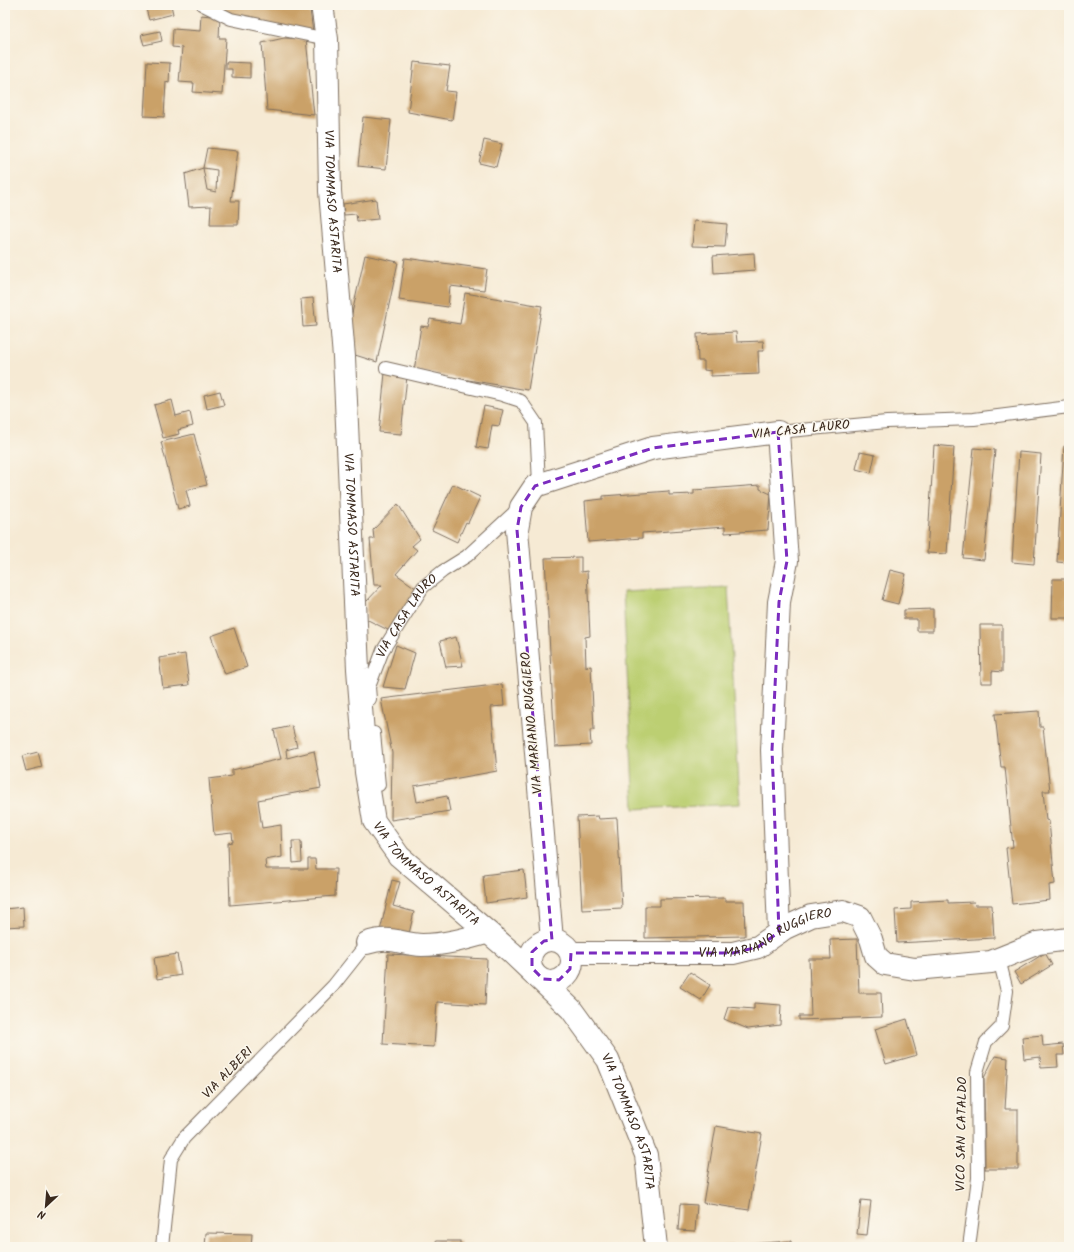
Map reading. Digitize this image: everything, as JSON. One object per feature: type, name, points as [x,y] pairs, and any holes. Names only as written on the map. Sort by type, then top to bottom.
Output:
[{"type":"street","name":"VIA TOMMASO ASTARITA","points":[[322,5],[327,39],[330,192],[344,357],[358,669],[368,786],[374,821],[399,856],[536,975],[571,1009],[608,1060],[646,1155],[656,1247]]},
{"type":"street","name":"VIA CASA LAURO","points":[[521,507],[535,486],[539,484],[653,448],[778,432]]},
{"type":"street","points":[[778,432],[787,561],[779,602],[772,750],[779,932]]},
{"type":"street","name":"VIA MARIANO RUGGIERO","points":[[521,507],[517,530],[552,940]]},
{"type":"street","name":"VIA MARIANO RUGGIERO","points":[[571,953],[733,953],[758,947],[779,932],[811,916],[843,911],[860,917],[871,940],[876,956],[885,964],[915,969],[991,962],[1038,943],[1069,939]]},
{"type":"street","points":[[367,944],[384,939],[422,945],[445,943],[486,932]]},
{"type":"street","points":[[536,975],[531,964],[532,952],[544,941],[552,940],[560,942],[567,946],[571,953]]},
{"type":"street","name":"VIA TOMMASO ASTARITA","points":[[536,975],[551,982],[566,976],[572,961],[571,953]]},
{"type":"lane","points":[[203,5],[231,19],[327,39]]},
{"type":"lane","points":[[386,368],[502,395],[521,401],[536,423],[539,484]]},
{"type":"lane","name":"VIA CASA LAURO","points":[[778,432],[887,422],[974,419],[1069,407]]},
{"type":"lane","name":"VIA CASA LAURO","points":[[368,786],[379,785],[369,687],[383,650],[424,587],[443,571],[467,556],[521,507]]},
{"type":"lane","name":"VIA ALBERI","points":[[162,1247],[171,1159],[184,1138],[333,986],[367,944]]},
{"type":"lane","name":"VICO SAN CATALDO","points":[[969,1247],[978,1178],[976,1072],[986,1042],[1002,1026],[1007,991],[999,959]]},
{"type":"highlighted area","points":[[778,432],[787,561],[779,602],[772,750],[779,932],[758,947],[733,953],[571,953],[570,969],[559,980],[543,979],[532,968],[532,952],[544,941],[552,940],[517,530],[521,507],[535,486],[653,448]]},
{"type":"green space","points":[[728,587],[740,804],[634,809],[623,592]]},
{"type":"building","points":[[145,5],[171,5],[173,14],[149,20]]},
{"type":"building","points":[[210,5],[290,5],[310,9],[313,33],[231,18]]},
{"type":"building","points":[[201,15],[220,17],[219,38],[226,38],[222,94],[193,92],[194,83],[179,82],[182,48],[172,47],[173,29],[200,31]]},
{"type":"building","points":[[160,31],[162,41],[144,45],[141,35]]},
{"type":"building","points":[[284,38],[306,39],[314,115],[267,110],[262,43]]},
{"type":"building","points":[[147,62],[170,63],[169,83],[166,82],[164,117],[144,116]]},
{"type":"building","points":[[226,62],[250,63],[250,78],[232,77],[232,69],[226,69]]},
{"type":"building","points":[[414,62],[450,66],[446,91],[456,92],[452,120],[408,112]]},
{"type":"building","points":[[363,117],[391,120],[386,169],[358,166]]},
{"type":"building","points":[[484,140],[502,144],[496,167],[479,163]]},
{"type":"building","points":[[207,148],[238,151],[231,201],[239,201],[238,225],[210,225],[211,206],[189,207],[185,174],[203,168]],"holes":[[[203,168],[217,170],[216,192],[207,190]]]},
{"type":"building","points":[[376,199],[378,219],[357,221],[356,214],[344,215],[343,204]]},
{"type":"building","points":[[694,221],[727,224],[725,247],[692,246]]},
{"type":"building","points":[[754,253],[755,270],[714,273],[713,256]]},
{"type":"building","points":[[365,255],[398,262],[377,362],[352,354],[347,336]]},
{"type":"building","points":[[405,258],[487,269],[484,290],[450,286],[448,307],[399,300]]},
{"type":"building","points":[[465,293],[542,306],[528,390],[414,371],[421,326],[428,327],[430,319],[460,324]]},
{"type":"building","points":[[313,298],[316,326],[303,327],[301,299]]},
{"type":"building","points":[[736,332],[737,342],[763,341],[764,351],[758,351],[759,374],[711,376],[711,371],[704,370],[704,361],[698,361],[697,334]]},
{"type":"building","points":[[385,373],[407,376],[401,434],[379,432]]},
{"type":"building","points":[[220,391],[224,405],[207,409],[204,395]]},
{"type":"building","points":[[172,400],[176,416],[190,412],[193,426],[178,430],[179,434],[163,438],[154,405]]},
{"type":"building","points":[[484,406],[503,410],[499,426],[492,425],[488,449],[476,447]]},
{"type":"building","points":[[194,434],[207,485],[186,490],[190,506],[178,509],[161,442]]},
{"type":"building","points":[[934,445],[954,447],[947,554],[927,553]]},
{"type":"building","points":[[1064,446],[1069,446],[1069,563],[1057,562]]},
{"type":"building","points":[[974,448],[995,450],[984,560],[963,558]]},
{"type":"building","points":[[860,452],[875,455],[871,473],[856,469]]},
{"type":"building","points":[[1019,452],[1041,454],[1034,564],[1012,562]]},
{"type":"building","points":[[453,484],[480,497],[457,542],[432,530]]},
{"type":"building","points":[[760,485],[760,489],[771,494],[768,530],[725,533],[725,527],[642,533],[642,538],[588,542],[585,501],[603,499],[603,496],[669,491],[669,495],[694,494],[694,490]]},
{"type":"building","points":[[398,504],[420,539],[412,546],[417,550],[396,574],[420,591],[392,632],[366,619],[366,602],[382,585],[374,585],[370,539],[374,539],[373,530]]},
{"type":"building","points":[[581,557],[581,572],[587,571],[590,636],[585,637],[586,667],[591,666],[594,730],[590,730],[591,745],[555,747],[545,558]]},
{"type":"building","points":[[890,570],[906,574],[898,604],[882,600]]},
{"type":"building","points":[[1053,579],[1069,579],[1069,618],[1052,618]]},
{"type":"building","points":[[933,609],[933,631],[917,631],[917,619],[904,619],[904,610]]},
{"type":"building","points":[[980,625],[1002,625],[1002,672],[992,671],[992,683],[981,683]]},
{"type":"building","points":[[234,628],[247,667],[225,674],[211,636]]},
{"type":"building","points":[[456,637],[463,666],[446,667],[440,641]]},
{"type":"building","points":[[396,645],[415,653],[405,689],[383,687]]},
{"type":"building","points":[[185,654],[189,685],[163,688],[159,658]]},
{"type":"building","points":[[502,684],[504,706],[491,707],[497,771],[414,786],[417,802],[447,796],[450,811],[391,820],[392,753],[381,699]]},
{"type":"building","points":[[1039,711],[1040,727],[1043,727],[1050,791],[1043,791],[1046,820],[1049,821],[1055,884],[1049,885],[1050,900],[1012,904],[1006,848],[1013,847],[1005,767],[1001,767],[995,714]]},
{"type":"building","points":[[292,726],[297,747],[286,750],[287,758],[314,751],[321,788],[258,800],[262,828],[281,825],[282,857],[265,860],[266,869],[308,869],[308,859],[315,859],[316,869],[336,869],[335,896],[230,905],[228,843],[233,842],[232,833],[214,835],[209,779],[232,776],[232,770],[281,759],[274,730]]},
{"type":"building","points":[[38,752],[42,767],[26,771],[22,756]]},
{"type":"building","points":[[598,816],[599,819],[617,818],[622,908],[582,910],[577,817]]},
{"type":"building","points":[[292,841],[301,841],[302,862],[293,863]]},
{"type":"building","points":[[524,870],[527,897],[486,903],[483,875]]},
{"type":"building","points":[[392,880],[400,882],[393,906],[414,912],[408,938],[380,931]]},
{"type":"building","points":[[725,898],[725,901],[744,901],[745,936],[645,938],[645,906],[660,906],[660,899]]},
{"type":"building","points":[[948,900],[948,903],[974,902],[975,905],[992,905],[994,938],[897,943],[895,910],[911,909],[911,902]]},
{"type":"building","points":[[23,907],[24,926],[5,927],[5,909]]},
{"type":"building","points":[[857,939],[859,993],[881,993],[882,1017],[799,1020],[799,1016],[811,1016],[809,959],[831,959],[830,940]]},
{"type":"building","points":[[1045,953],[1052,965],[1021,984],[1014,972]]},
{"type":"building","points":[[177,954],[181,975],[157,979],[154,958]]},
{"type":"building","points":[[388,954],[487,959],[485,1005],[437,1002],[434,1047],[383,1044]]},
{"type":"building","points":[[690,972],[710,985],[701,1000],[680,987]]},
{"type":"building","points":[[754,1003],[781,1005],[780,1025],[748,1029],[724,1019],[728,1007],[754,1009]]},
{"type":"building","points":[[907,1019],[917,1055],[886,1064],[875,1029]]},
{"type":"building","points":[[1042,1035],[1043,1046],[1063,1044],[1064,1055],[1057,1055],[1058,1067],[1041,1068],[1040,1057],[1024,1059],[1022,1037]]},
{"type":"building","points":[[995,1056],[1008,1058],[1005,1109],[1018,1109],[1018,1169],[985,1169],[984,1078]]},
{"type":"building","points":[[716,1126],[762,1134],[749,1210],[703,1203]]},
{"type":"building","points":[[861,1200],[871,1201],[867,1235],[857,1234]]},
{"type":"building","points":[[680,1204],[697,1205],[695,1231],[678,1230]]},
{"type":"building","points":[[206,1233],[252,1234],[251,1247],[205,1247]]},
{"type":"building","points":[[436,1241],[460,1241],[460,1247],[436,1247]]},
{"type":"building","points":[[791,1241],[791,1247],[721,1247],[721,1246]]}]
